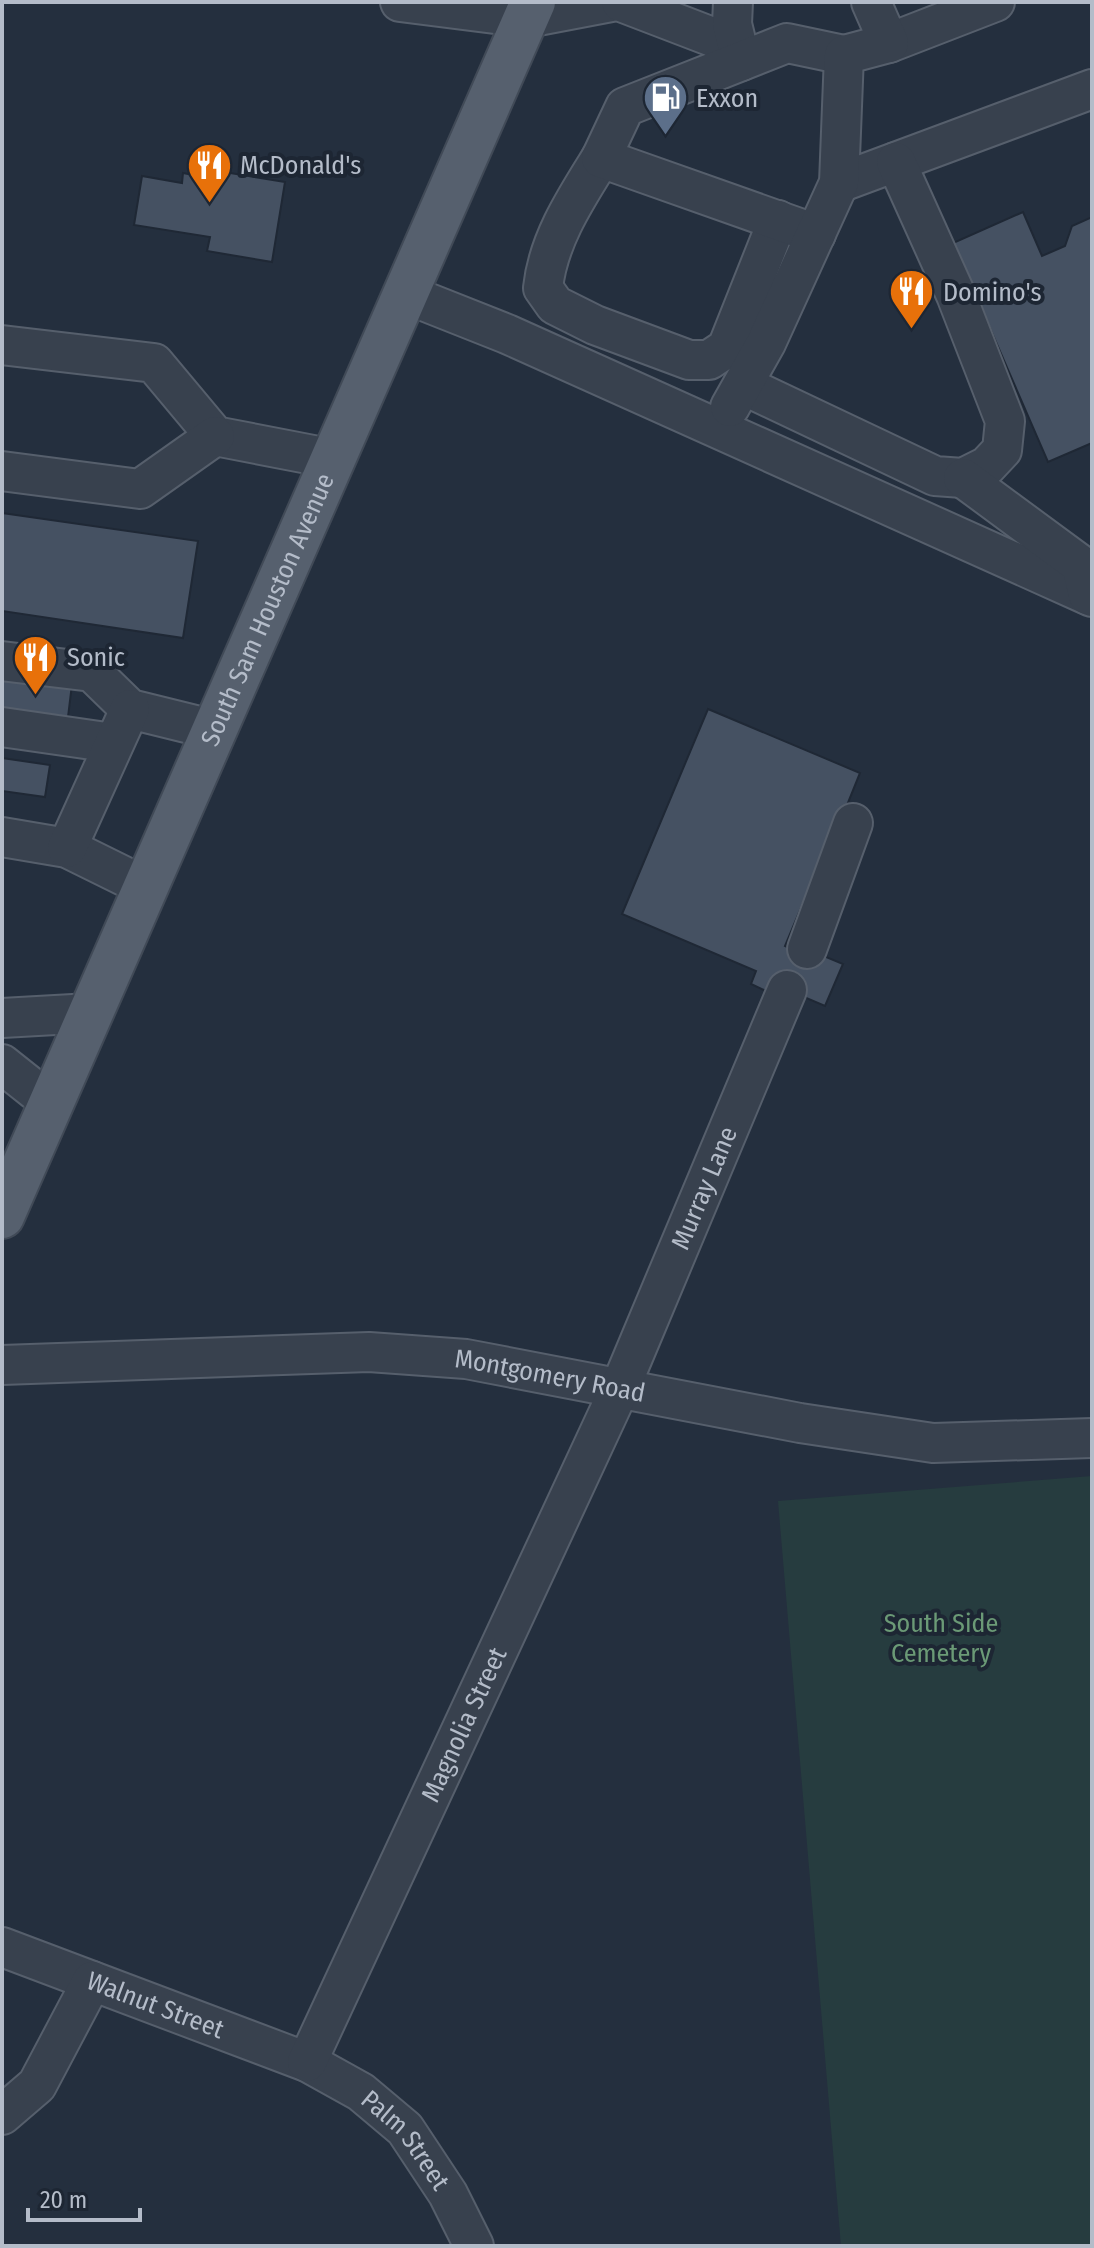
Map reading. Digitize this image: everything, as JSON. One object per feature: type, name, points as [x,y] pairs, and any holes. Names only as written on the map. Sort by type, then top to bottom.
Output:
[{"type":"main road","name":"South Sam Houston Avenue","points":[[2,1216],[530,10]]},
{"type":"street","points":[[400,2],[530,10],[611,2]]},
{"type":"street","points":[[621,2],[715,38],[741,61]]},
{"type":"street","points":[[733,2],[732,24],[741,61]]},
{"type":"street","points":[[871,2],[889,43]]},
{"type":"street","points":[[778,220],[727,348],[709,360],[689,360],[595,325],[555,305],[543,288],[546,264],[559,233],[601,158],[625,107],[787,43],[844,55],[889,43],[995,2]]},
{"type":"street","points":[[718,429],[766,343],[839,183],[844,55]]},
{"type":"street","points":[[839,183],[1092,89]]},
{"type":"street","points":[[601,158],[816,234]]},
{"type":"street","points":[[743,385],[935,476],[963,478],[987,466],[1002,450],[1005,421],[956,295],[896,162]]},
{"type":"street","points":[[406,294],[507,334],[1090,596]]},
{"type":"street","points":[[2,345],[154,363],[215,436],[334,459]]},
{"type":"street","points":[[2,471],[140,489],[215,436]]},
{"type":"street","points":[[963,478],[1081,565],[1090,596]]},
{"type":"street","points":[[2,661],[92,672],[130,709],[215,730]]},
{"type":"street","points":[[67,848],[130,709]]},
{"type":"street","points":[[2,727],[113,743]]},
{"type":"street","points":[[807,949],[853,823]]},
{"type":"street","points":[[2,837],[67,848],[146,887]]},
{"type":"street","name":"Murray Lane","points":[[620,1388],[787,990]]},
{"type":"street","points":[[2,1018],[91,1013]]},
{"type":"street","points":[[2,1064],[51,1103]]},
{"type":"street","name":"Montgomery Road","points":[[2,1365],[369,1352],[466,1359],[800,1423],[933,1443],[1092,1438]]},
{"type":"street","name":"Magnolia Street","points":[[307,2062],[620,1388]]},
{"type":"street","name":"Walnut Street","points":[[2,1947],[307,2062]]},
{"type":"street","points":[[2,2115],[37,2085],[92,1981]]},
{"type":"street","name":"Palm Street","points":[[307,2062],[361,2092],[405,2129],[448,2194],[474,2246]]},
{"type":"green space","name":"South Side Cemetery","points":[[1092,1476],[1092,2246],[841,2246],[778,1501]]},
{"type":"building","name":"McDonald's","points":[[206,169],[285,182],[272,262],[207,251],[210,237],[134,225],[142,176],[182,183],[183,173],[204,177]]},
{"type":"building","points":[[1023,212],[1042,256],[1065,246],[1072,226],[1092,217],[1092,443],[1048,462],[953,243]]},
{"type":"building","points":[[2,513],[198,541],[183,638],[2,611]]},
{"type":"building","name":"Sonic","points":[[2,674],[72,684],[68,717],[2,708]]},
{"type":"building","points":[[708,709],[860,773],[814,894],[808,891],[785,946],[798,952],[800,946],[843,964],[825,1006],[783,988],[766,991],[751,984],[756,971],[622,914]]},
{"type":"building","points":[[2,758],[50,765],[45,797],[2,791]]},
{"type":"place","name":"Exxon","points":[[665,137]]},
{"type":"place","name":"McDonald's","points":[[209,204]]},
{"type":"place","name":"Domino's","points":[[912,331]]},
{"type":"place","name":"Sonic","points":[[36,696]]}]
